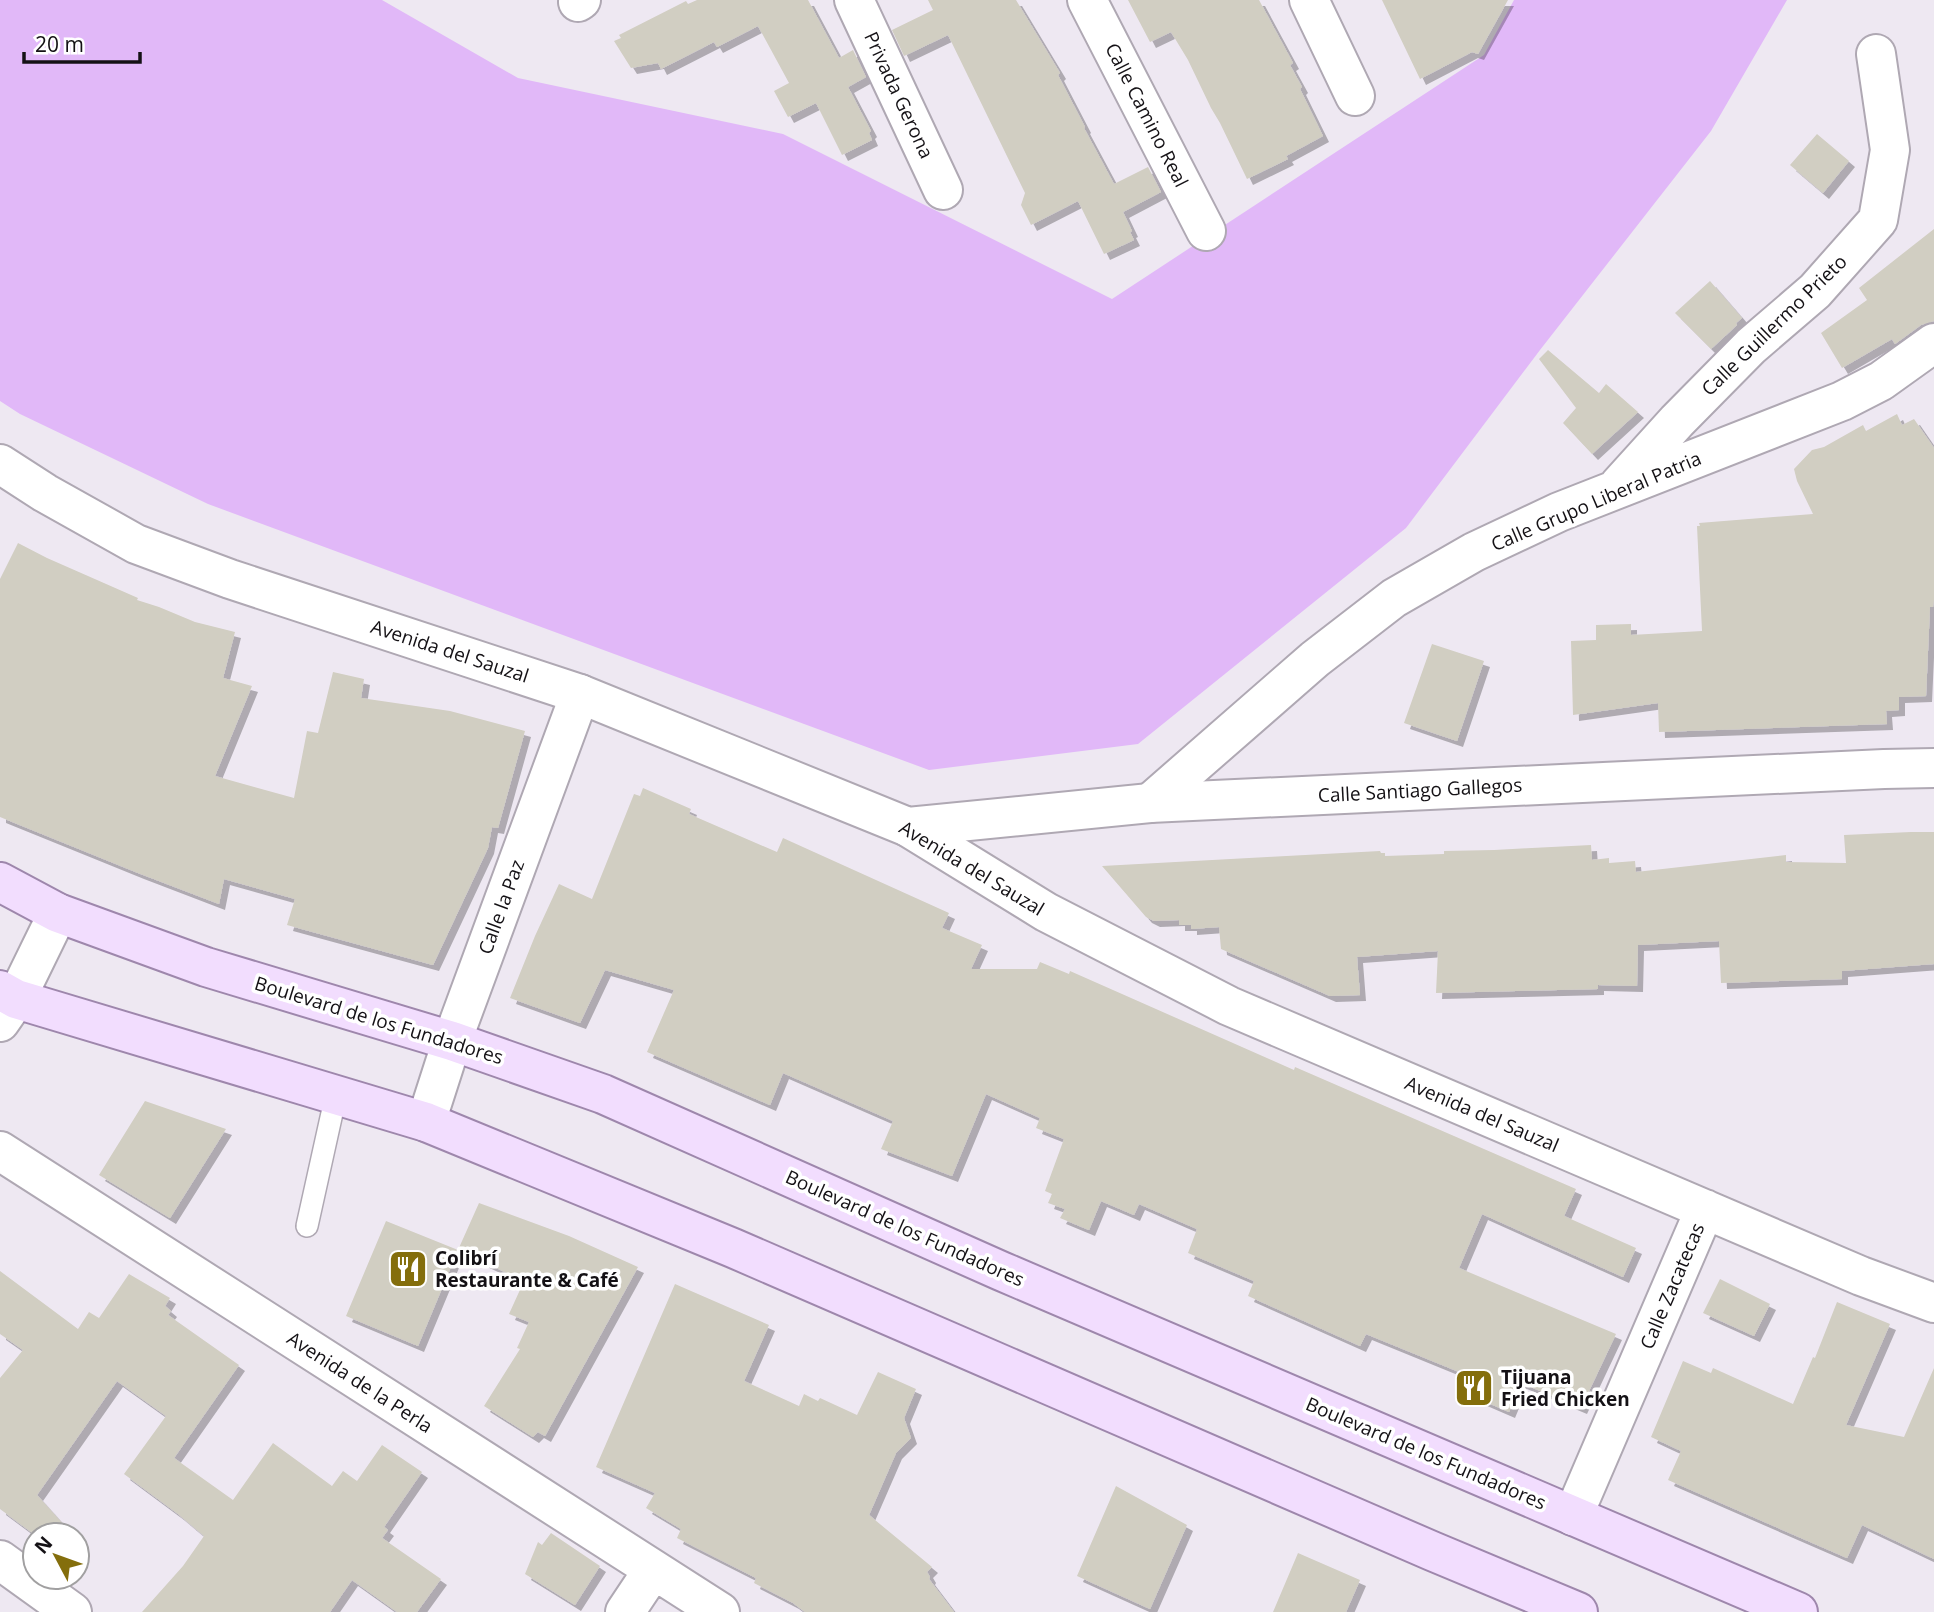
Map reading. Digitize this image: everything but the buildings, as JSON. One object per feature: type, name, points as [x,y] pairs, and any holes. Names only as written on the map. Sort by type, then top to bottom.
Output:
[{"type":"main road","name":"Boulevard de los Fundadores","points":[[0,881],[58,914],[206,967],[452,1041],[603,1094],[988,1265],[1798,1612]]},
{"type":"main road","points":[[5,1003],[426,1122],[733,1248],[1578,1612]]},
{"type":"street","name":"Privada Gerona","points":[[855,0],[943,190]]},
{"type":"street","name":"Calle Camino Real","points":[[1087,0],[1206,230]]},
{"type":"street","points":[[1310,0],[1355,96]]},
{"type":"street","name":"Calle Guillermo Prieto","points":[[1613,491],[1751,346],[1815,291],[1878,220],[1890,150],[1876,54]]},
{"type":"street","name":"Calle Grupo Liberal Patria","points":[[1150,803],[1315,659],[1394,598],[1474,552],[1559,512],[1842,401],[1881,381],[1934,343]]},
{"type":"street","name":"Avenida del Sauzal","points":[[0,464],[45,493],[136,544],[230,579],[580,694],[908,827],[1046,912],[1229,1006],[1861,1276],[1934,1303]]},
{"type":"street","name":"Calle la Paz","points":[[426,1122],[452,1041],[580,694]]},
{"type":"street","name":"Calle Santiago Gallegos","points":[[908,827],[1150,803],[1934,768]]},
{"type":"street","points":[[5,1003],[58,914]]},
{"type":"street","name":"Avenida de la Perla","points":[[0,1151],[720,1612]]},
{"type":"street","name":"Calle Zacatecas","points":[[1573,1516],[1705,1209]]},
{"type":"street","points":[[0,1560],[72,1612]]},
{"type":"street","points":[[625,1612],[653,1570]]},
{"type":"lane","points":[[307,1226],[336,1095]]},
{"type":"shaded area","points":[[0,0],[382,0],[518,78],[783,134],[1112,299],[1484,55],[1514,0],[1787,0],[1711,131],[1540,350],[1406,528],[1138,744],[929,770],[208,504],[20,414],[0,401]]},
{"type":"place","name":"Colibrí Restaurante & Café","points":[[408,1269]]},
{"type":"place","name":"Tijuana Fried Chicken","points":[[1474,1388]]}]
